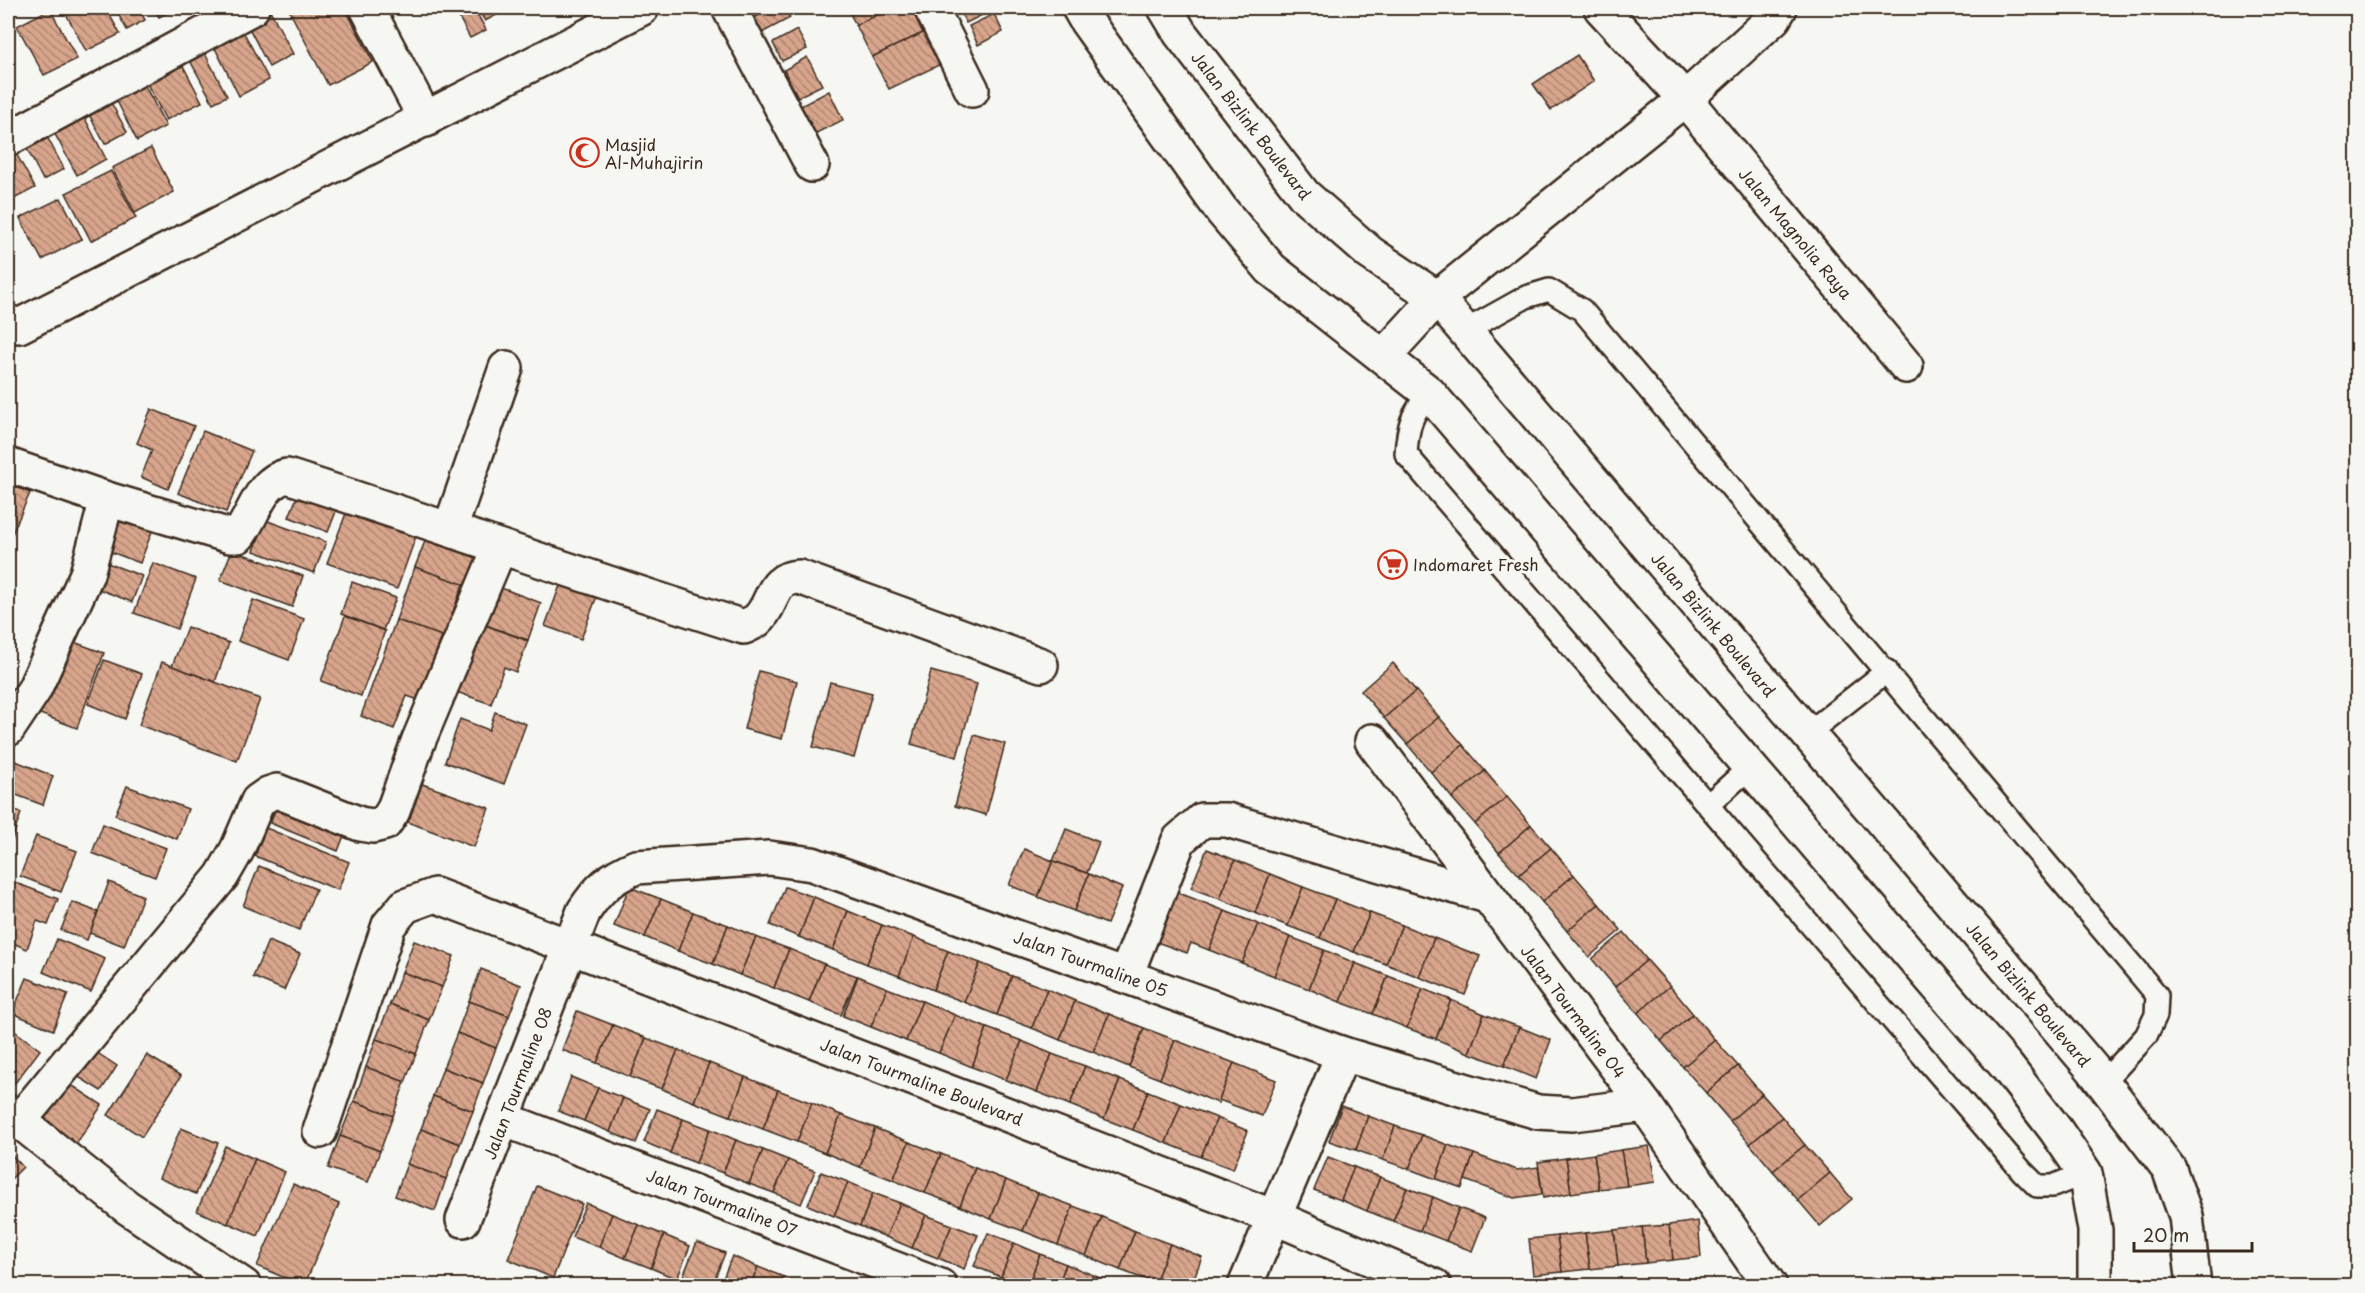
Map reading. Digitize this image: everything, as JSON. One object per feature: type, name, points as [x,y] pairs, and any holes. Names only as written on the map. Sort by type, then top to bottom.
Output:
[{"type":"street","points":[[8,139],[252,8]]},
{"type":"street","points":[[367,8],[426,120]]},
{"type":"street","points":[[8,322],[19,326],[642,8]]},
{"type":"street","points":[[729,8],[812,165]]},
{"type":"street","points":[[931,8],[972,90]]},
{"type":"street","points":[[1079,8],[1222,211],[1271,269],[1429,393],[2007,1067],[2055,1129],[2085,1173],[2095,1230],[2095,1286]]},
{"type":"street","name":"Jalan Bizlink Boulevard","points":[[1165,8],[1180,33],[1304,195],[1370,253],[1437,298],[2103,1083],[2169,1169],[2186,1216],[2194,1286]]},
{"type":"street","name":"Jalan Magnolia Raya","points":[[1601,8],[1685,99],[1906,366]]},
{"type":"street","points":[[1384,356],[1437,298],[1685,99],[1774,18],[1780,8]]},
{"type":"street","points":[[450,529],[506,368]]},
{"type":"street","points":[[8,465],[106,499],[230,536],[238,536],[245,527],[268,484],[276,478],[287,476],[450,529],[612,586],[744,627],[756,621],[762,614],[779,583],[789,578],[799,577],[1041,664]]},
{"type":"street","points":[[8,729],[34,690],[87,574],[106,499]]},
{"type":"street","points":[[244,1286],[127,1207],[13,1116],[222,876],[237,850],[258,801],[277,791],[360,824],[373,826],[385,822],[393,811],[418,742],[501,547]]},
{"type":"street","name":"Jalan Tourmaline 04","points":[[1372,741],[1645,1105],[1770,1286]]},
{"type":"street","points":[[1126,975],[1179,840],[1202,820],[1227,820],[1488,896]]},
{"type":"street","name":"Jalan Tourmaline 05","points":[[571,946],[584,911],[598,890],[618,874],[636,867],[769,858],[812,864],[1343,1054],[1538,1112],[1572,1114],[1645,1105]]},
{"type":"street","name":"Jalan Tourmaline Boulevard","points":[[320,1131],[389,925],[405,906],[435,895],[1274,1217],[1434,1286]]},
{"type":"street","name":"Jalan Tourmaline 08","points":[[463,1220],[571,946]]},
{"type":"street","points":[[1245,1286],[1343,1054]]},
{"type":"street","name":"Jalan Tourmaline 07","points":[[503,1119],[940,1286]]},
{"type":"lane","points":[[1465,332],[1526,297],[1549,290],[1582,310],[2157,994],[2156,1015],[2146,1036],[2103,1083]]},
{"type":"lane","points":[[1429,393],[1413,414],[1408,432],[1406,454],[2022,1171],[2037,1186],[2053,1186],[2085,1173]]},
{"type":"lane","points":[[1808,733],[1887,671]]},
{"type":"lane","points":[[1708,804],[1750,767]]},
{"type":"building","points":[[63,8],[106,8],[120,34],[86,51]]},
{"type":"building","points":[[115,8],[139,8],[145,20],[127,30]]},
{"type":"building","points":[[153,8],[177,8],[159,17]]},
{"type":"building","points":[[269,8],[293,54],[269,67],[245,20]]},
{"type":"building","points":[[288,8],[345,8],[373,62],[328,85]]},
{"type":"building","points":[[454,8],[474,8],[486,30],[470,38]]},
{"type":"building","points":[[477,8],[507,8],[508,9],[485,21]]},
{"type":"building","points":[[773,8],[784,8],[790,18],[756,36],[748,21]]},
{"type":"building","points":[[847,8],[892,8],[856,25]]},
{"type":"building","points":[[892,8],[916,8],[927,31],[872,57],[856,25]]},
{"type":"building","points":[[958,8],[993,8],[994,9],[966,23]]},
{"type":"building","points":[[50,9],[77,59],[44,75],[17,26]]},
{"type":"building","points":[[994,14],[1003,32],[978,45],[969,26]]},
{"type":"building","points":[[797,30],[807,49],[782,61],[773,43]]},
{"type":"building","points":[[243,31],[269,80],[239,96],[214,46]]},
{"type":"building","points":[[927,31],[943,63],[889,89],[872,57]]},
{"type":"building","points":[[201,46],[227,96],[213,103],[186,53]]},
{"type":"building","points":[[1577,55],[1594,81],[1551,110],[1533,84]]},
{"type":"building","points":[[807,57],[822,85],[798,97],[784,70]]},
{"type":"building","points":[[179,58],[202,102],[166,120],[143,76]]},
{"type":"building","points":[[141,78],[166,126],[137,141],[113,93]]},
{"type":"building","points":[[829,91],[843,120],[814,134],[799,107]]},
{"type":"building","points":[[108,97],[127,132],[105,144],[86,109]]},
{"type":"building","points":[[79,107],[106,159],[77,175],[49,123]]},
{"type":"building","points":[[44,131],[64,169],[43,180],[23,141]]},
{"type":"building","points":[[12,146],[35,188],[8,202],[8,148]]},
{"type":"building","points":[[151,148],[174,192],[135,213],[112,168]]},
{"type":"building","points":[[111,171],[136,218],[91,241],[66,193]]},
{"type":"building","points":[[61,198],[82,239],[42,260],[20,218]]},
{"type":"building","points":[[151,409],[194,426],[168,489],[141,477],[152,450],[137,443]]},
{"type":"building","points":[[203,431],[252,451],[226,512],[178,493]]},
{"type":"building","points":[[303,482],[342,496],[328,532],[289,517]]},
{"type":"building","points":[[8,483],[30,493],[12,534],[8,532]]},
{"type":"building","points":[[350,503],[419,528],[397,589],[327,563]]},
{"type":"building","points":[[122,508],[156,521],[140,563],[106,550]]},
{"type":"building","points":[[265,520],[326,542],[314,573],[254,551]]},
{"type":"building","points":[[430,528],[481,547],[467,586],[415,567]]},
{"type":"building","points":[[232,550],[303,576],[292,607],[220,580]]},
{"type":"building","points":[[102,561],[142,576],[132,602],[93,587]]},
{"type":"building","points":[[153,563],[196,579],[177,629],[134,613]]},
{"type":"building","points":[[415,567],[463,584],[444,637],[396,620]]},
{"type":"building","points":[[565,572],[601,585],[581,639],[545,626]]},
{"type":"building","points":[[352,582],[396,598],[383,630],[341,614]]},
{"type":"building","points":[[488,583],[541,603],[528,640],[474,621]]},
{"type":"building","points":[[253,600],[304,619],[289,660],[238,641]]},
{"type":"building","points":[[345,616],[385,631],[361,696],[321,681]]},
{"type":"building","points":[[396,620],[442,636],[419,700],[407,696],[394,729],[361,716]]},
{"type":"building","points":[[474,621],[528,641],[516,672],[504,667],[491,704],[448,689]]},
{"type":"building","points":[[187,627],[229,643],[215,682],[172,666]]},
{"type":"building","points":[[63,638],[104,653],[77,728],[35,712]]},
{"type":"building","points":[[104,660],[142,674],[125,719],[88,704]]},
{"type":"building","points":[[162,662],[260,699],[237,761],[139,725]]},
{"type":"building","points":[[1393,663],[1416,691],[1384,718],[1361,691]]},
{"type":"building","points":[[759,671],[797,681],[782,739],[744,729]]},
{"type":"building","points":[[931,671],[977,684],[957,757],[911,744]]},
{"type":"building","points":[[830,682],[872,693],[854,758],[813,747]]},
{"type":"building","points":[[1416,691],[1439,717],[1407,744],[1384,718]]},
{"type":"building","points":[[495,712],[526,724],[504,784],[445,762],[460,719],[489,730]]},
{"type":"building","points":[[1439,717],[1463,745],[1431,772],[1407,744]]},
{"type":"building","points":[[974,735],[1005,744],[986,815],[955,806]]},
{"type":"building","points":[[1463,745],[1485,771],[1452,798],[1431,772]]},
{"type":"building","points":[[8,758],[53,776],[43,805],[8,792]]},
{"type":"building","points":[[1485,771],[1507,797],[1475,824],[1452,798]]},
{"type":"building","points":[[414,781],[489,808],[474,847],[400,819]]},
{"type":"building","points":[[127,786],[188,809],[177,839],[115,815]]},
{"type":"building","points":[[281,795],[349,823],[338,851],[270,823]]},
{"type":"building","points":[[1507,797],[1531,825],[1499,853],[1475,824]]},
{"type":"building","points":[[8,808],[21,813],[14,834],[8,832]]},
{"type":"building","points":[[103,824],[166,848],[155,877],[92,853]]},
{"type":"building","points":[[1531,825],[1551,848],[1519,875],[1499,853]]},
{"type":"building","points":[[266,828],[349,862],[338,890],[255,856]]},
{"type":"building","points":[[1066,829],[1099,842],[1087,873],[1053,861]]},
{"type":"building","points":[[8,832],[14,834],[8,852]]},
{"type":"building","points":[[36,836],[77,851],[61,892],[20,876]]},
{"type":"building","points":[[1551,848],[1574,875],[1542,902],[1519,875]]},
{"type":"building","points":[[1024,849],[1053,861],[1038,897],[1009,885]]},
{"type":"building","points":[[1207,849],[1235,860],[1220,899],[1191,888]]},
{"type":"building","points":[[1235,860],[1270,874],[1255,913],[1220,899]]},
{"type":"building","points":[[1053,861],[1089,874],[1074,911],[1038,897]]},
{"type":"building","points":[[259,866],[316,889],[299,930],[243,906]]},
{"type":"building","points":[[1089,874],[1122,888],[1107,924],[1074,911]]},
{"type":"building","points":[[1270,874],[1303,887],[1288,926],[1255,913]]},
{"type":"building","points":[[1574,875],[1599,904],[1567,931],[1542,902]]},
{"type":"building","points":[[8,880],[58,899],[48,925],[37,921],[27,949],[8,941]]},
{"type":"building","points":[[109,882],[143,896],[124,946],[90,933]]},
{"type":"building","points":[[629,887],[661,899],[645,937],[614,926]]},
{"type":"building","points":[[785,887],[814,897],[799,937],[770,925]]},
{"type":"building","points":[[1303,887],[1335,899],[1320,938],[1288,926]]},
{"type":"building","points":[[1174,891],[1225,911],[1209,950],[1191,943],[1187,953],[1154,941]]},
{"type":"building","points":[[814,897],[848,911],[833,950],[799,937]]},
{"type":"building","points":[[661,899],[693,912],[678,951],[645,937]]},
{"type":"building","points":[[1335,899],[1370,913],[1354,952],[1320,938]]},
{"type":"building","points":[[72,902],[98,912],[87,940],[61,930]]},
{"type":"building","points":[[1599,904],[1621,930],[1589,957],[1567,931]]},
{"type":"building","points":[[848,911],[882,925],[867,964],[833,950]]},
{"type":"building","points":[[1225,911],[1258,924],[1242,963],[1209,950]]},
{"type":"building","points":[[693,912],[728,925],[713,964],[678,951]]},
{"type":"building","points":[[1370,913],[1402,925],[1386,964],[1354,952]]},
{"type":"building","points":[[1258,924],[1290,937],[1274,976],[1242,963]]},
{"type":"building","points":[[728,925],[756,937],[740,975],[713,964]]},
{"type":"building","points":[[882,925],[914,937],[899,976],[867,964]]},
{"type":"building","points":[[1402,925],[1434,938],[1419,977],[1386,964]]},
{"type":"building","points":[[1624,932],[1647,960],[1615,987],[1592,959]]},
{"type":"building","points":[[756,937],[789,949],[774,988],[740,975]]},
{"type":"building","points":[[914,937],[948,951],[933,990],[899,976]]},
{"type":"building","points":[[1290,937],[1324,950],[1309,989],[1274,976]]},
{"type":"building","points":[[1434,938],[1480,956],[1465,995],[1419,977]]},
{"type":"building","points":[[57,939],[105,959],[91,992],[43,972]]},
{"type":"building","points":[[268,941],[300,954],[284,990],[253,977]]},
{"type":"building","points":[[414,941],[454,956],[442,987],[402,972]]},
{"type":"building","points":[[789,949],[824,964],[809,1002],[774,988]]},
{"type":"building","points":[[1324,950],[1355,963],[1340,1002],[1309,989]]},
{"type":"building","points":[[948,951],[980,963],[964,1002],[933,990]]},
{"type":"building","points":[[1647,960],[1670,986],[1638,1013],[1615,987]]},
{"type":"building","points":[[980,963],[1012,976],[997,1015],[964,1002]]},
{"type":"building","points":[[1355,963],[1388,976],[1373,1014],[1340,1002]]},
{"type":"building","points":[[824,964],[857,976],[841,1015],[809,1002]]},
{"type":"building","points":[[481,969],[521,985],[509,1016],[469,1001]]},
{"type":"building","points":[[402,972],[442,987],[429,1020],[390,1004]]},
{"type":"building","points":[[858,976],[887,988],[871,1027],[843,1016]]},
{"type":"building","points":[[1012,976],[1047,989],[1032,1028],[997,1015]]},
{"type":"building","points":[[1388,976],[1423,989],[1407,1028],[1373,1014]]},
{"type":"building","points":[[27,978],[68,994],[53,1030],[12,1013]]},
{"type":"building","points":[[1670,986],[1693,1014],[1661,1041],[1638,1013]]},
{"type":"building","points":[[887,988],[922,1001],[906,1041],[871,1027]]},
{"type":"building","points":[[1047,989],[1075,1001],[1060,1040],[1032,1028]]},
{"type":"building","points":[[1423,989],[1451,1000],[1436,1039],[1407,1028]]},
{"type":"building","points":[[1451,1000],[1484,1014],[1469,1053],[1436,1039]]},
{"type":"building","points":[[469,1001],[509,1016],[496,1048],[457,1033]]},
{"type":"building","points":[[922,1001],[955,1015],[939,1053],[906,1041]]},
{"type":"building","points":[[1075,1001],[1109,1014],[1093,1052],[1060,1040]]},
{"type":"building","points":[[390,1004],[429,1020],[416,1054],[376,1039]]},
{"type":"building","points":[[577,1011],[613,1025],[597,1063],[562,1050]]},
{"type":"building","points":[[1109,1014],[1144,1028],[1129,1067],[1093,1052]]},
{"type":"building","points":[[1484,1014],[1519,1027],[1504,1066],[1469,1053]]},
{"type":"building","points":[[1693,1014],[1715,1040],[1683,1067],[1661,1041]]},
{"type":"building","points":[[955,1015],[987,1028],[972,1067],[939,1053]]},
{"type":"building","points":[[613,1025],[646,1038],[630,1077],[597,1063]]},
{"type":"building","points":[[8,1026],[40,1050],[15,1083],[8,1078]]},
{"type":"building","points":[[1519,1027],[1551,1040],[1536,1079],[1504,1066]]},
{"type":"building","points":[[987,1028],[1022,1041],[1006,1080],[972,1067]]},
{"type":"building","points":[[1144,1028],[1175,1040],[1160,1079],[1129,1067]]},
{"type":"building","points":[[457,1033],[496,1048],[483,1083],[443,1068]]},
{"type":"building","points":[[646,1038],[678,1050],[662,1089],[630,1077]]},
{"type":"building","points":[[376,1039],[416,1054],[405,1082],[366,1067]]},
{"type":"building","points":[[1175,1040],[1234,1063],[1218,1103],[1160,1079]]},
{"type":"building","points":[[1715,1040],[1738,1066],[1706,1093],[1683,1067]]},
{"type":"building","points":[[1022,1041],[1052,1054],[1037,1092],[1006,1080]]},
{"type":"building","points":[[93,1050],[117,1066],[101,1091],[77,1076]]},
{"type":"building","points":[[678,1050],[709,1063],[694,1102],[662,1089]]},
{"type":"building","points":[[1052,1054],[1085,1066],[1070,1105],[1037,1092]]},
{"type":"building","points":[[147,1055],[181,1076],[142,1137],[108,1115]]},
{"type":"building","points":[[709,1063],[745,1077],[730,1116],[694,1102]]},
{"type":"building","points":[[1234,1063],[1276,1080],[1262,1116],[1219,1100]]},
{"type":"building","points":[[1085,1066],[1120,1080],[1104,1119],[1070,1105]]},
{"type":"building","points":[[1738,1066],[1762,1094],[1730,1121],[1706,1093]]},
{"type":"building","points":[[366,1067],[405,1082],[393,1116],[354,1101]]},
{"type":"building","points":[[443,1068],[483,1083],[473,1111],[433,1096]]},
{"type":"building","points":[[59,1077],[102,1105],[75,1146],[32,1118]]},
{"type":"building","points":[[571,1077],[598,1088],[584,1121],[558,1111]]},
{"type":"building","points":[[745,1077],[778,1090],[763,1129],[730,1116]]},
{"type":"building","points":[[1120,1080],[1148,1091],[1133,1130],[1104,1119]]},
{"type":"building","points":[[598,1088],[623,1098],[610,1132],[584,1121]]},
{"type":"building","points":[[778,1090],[812,1103],[797,1142],[763,1129]]},
{"type":"building","points":[[1148,1091],[1181,1104],[1166,1143],[1133,1130]]},
{"type":"building","points":[[1762,1094],[1782,1117],[1750,1144],[1730,1121]]},
{"type":"building","points":[[433,1096],[473,1111],[460,1144],[421,1129]]},
{"type":"building","points":[[623,1098],[650,1109],[636,1143],[610,1132]]},
{"type":"building","points":[[354,1101],[393,1116],[380,1151],[340,1136]]},
{"type":"building","points":[[812,1103],[841,1115],[825,1153],[797,1142]]},
{"type":"building","points":[[1181,1104],[1217,1118],[1201,1157],[1166,1143]]},
{"type":"building","points":[[1342,1106],[1368,1116],[1356,1150],[1329,1141]]},
{"type":"building","points":[[657,1109],[683,1119],[670,1153],[644,1142]]},
{"type":"building","points":[[841,1115],[875,1128],[860,1167],[825,1153]]},
{"type":"building","points":[[1368,1116],[1395,1126],[1383,1160],[1356,1150]]},
{"type":"building","points":[[1782,1117],[1805,1145],[1773,1171],[1750,1144]]},
{"type":"building","points":[[1217,1118],[1248,1131],[1233,1169],[1201,1157]]},
{"type":"building","points":[[683,1119],[710,1129],[696,1163],[670,1153]]},
{"type":"building","points":[[1395,1126],[1422,1135],[1409,1169],[1383,1160]]},
{"type":"building","points":[[181,1128],[218,1143],[196,1194],[159,1178]]},
{"type":"building","points":[[875,1128],[909,1142],[893,1180],[860,1167]]},
{"type":"building","points":[[421,1129],[460,1144],[446,1179],[407,1164]]},
{"type":"building","points":[[710,1129],[736,1140],[723,1173],[696,1163]]},
{"type":"building","points":[[1422,1135],[1448,1145],[1436,1179],[1409,1169]]},
{"type":"building","points":[[340,1136],[380,1151],[368,1182],[328,1168]]},
{"type":"building","points":[[736,1140],[763,1150],[749,1184],[723,1173]]},
{"type":"building","points":[[909,1142],[941,1154],[925,1193],[893,1180]]},
{"type":"building","points":[[1448,1145],[1474,1154],[1462,1188],[1436,1179]]},
{"type":"building","points":[[1805,1145],[1830,1173],[1798,1200],[1773,1171]]},
{"type":"building","points":[[225,1146],[255,1159],[228,1224],[197,1211]]},
{"type":"building","points":[[1649,1146],[1655,1182],[1627,1186],[1621,1150]]},
{"type":"building","points":[[763,1150],[788,1160],[774,1193],[749,1184]]},
{"type":"building","points":[[1621,1150],[1627,1186],[1599,1189],[1594,1154]]},
{"type":"building","points":[[8,1151],[23,1167],[8,1182]]},
{"type":"building","points":[[941,1154],[975,1168],[960,1206],[925,1193]]},
{"type":"building","points":[[1474,1154],[1517,1170],[1538,1167],[1542,1194],[1514,1198],[1465,1180]]},
{"type":"building","points":[[1594,1154],[1599,1189],[1571,1193],[1566,1158]]},
{"type":"building","points":[[1328,1157],[1354,1167],[1341,1200],[1314,1190]]},
{"type":"building","points":[[1566,1158],[1571,1193],[1543,1198],[1538,1162]]},
{"type":"building","points":[[255,1159],[285,1172],[258,1236],[228,1223]]},
{"type":"building","points":[[788,1160],[815,1171],[801,1204],[774,1193]]},
{"type":"building","points":[[407,1164],[446,1179],[435,1211],[395,1196]]},
{"type":"building","points":[[1354,1167],[1380,1177],[1367,1211],[1341,1200]]},
{"type":"building","points":[[975,1168],[1006,1180],[991,1219],[960,1206]]},
{"type":"building","points":[[821,1172],[848,1182],[834,1216],[808,1205]]},
{"type":"building","points":[[1830,1173],[1852,1199],[1820,1226],[1798,1200]]},
{"type":"building","points":[[1380,1177],[1407,1188],[1393,1221],[1367,1211]]},
{"type":"building","points":[[1006,1180],[1038,1193],[1023,1231],[991,1219]]},
{"type":"building","points":[[848,1182],[873,1193],[860,1226],[834,1216]]},
{"type":"building","points":[[293,1184],[339,1204],[304,1286],[257,1266]]},
{"type":"building","points":[[537,1186],[582,1204],[553,1278],[508,1259]]},
{"type":"building","points":[[1407,1188],[1433,1197],[1420,1231],[1393,1221]]},
{"type":"building","points":[[873,1193],[900,1203],[886,1237],[860,1226]]},
{"type":"building","points":[[1038,1193],[1073,1206],[1058,1245],[1023,1231]]},
{"type":"building","points":[[1433,1197],[1459,1208],[1446,1241],[1420,1231]]},
{"type":"building","points":[[586,1203],[612,1214],[599,1247],[572,1237]]},
{"type":"building","points":[[900,1203],[926,1215],[912,1248],[886,1237]]},
{"type":"building","points":[[1073,1206],[1102,1217],[1086,1256],[1058,1245]]},
{"type":"building","points":[[1459,1208],[1485,1218],[1472,1251],[1446,1241]]},
{"type":"building","points":[[612,1214],[639,1225],[625,1258],[599,1247]]},
{"type":"building","points":[[926,1215],[952,1225],[938,1258],[912,1248]]},
{"type":"building","points":[[1102,1217],[1135,1231],[1120,1270],[1086,1256]]},
{"type":"building","points":[[1698,1221],[1701,1257],[1673,1260],[1669,1225]]},
{"type":"building","points":[[639,1225],[664,1235],[651,1268],[625,1258]]},
{"type":"building","points":[[952,1225],[978,1235],[964,1269],[938,1258]]},
{"type":"building","points":[[1669,1225],[1673,1260],[1646,1263],[1642,1227]]},
{"type":"building","points":[[1642,1227],[1646,1263],[1618,1266],[1614,1230]]},
{"type":"building","points":[[1614,1230],[1618,1266],[1590,1269],[1585,1233]]},
{"type":"building","points":[[1135,1231],[1170,1244],[1155,1283],[1120,1270]]},
{"type":"building","points":[[988,1233],[1014,1243],[1001,1277],[974,1266]]},
{"type":"building","points":[[1585,1233],[1590,1269],[1562,1272],[1557,1236]]},
{"type":"building","points":[[664,1235],[690,1246],[677,1279],[651,1268]]},
{"type":"building","points":[[1557,1236],[1562,1272],[1533,1275],[1529,1239]]},
{"type":"building","points":[[697,1242],[725,1253],[712,1286],[679,1286]]},
{"type":"building","points":[[1014,1243],[1040,1254],[1028,1286],[1001,1277]]},
{"type":"building","points":[[1170,1244],[1202,1257],[1191,1286],[1161,1286],[1155,1283]]},
{"type":"building","points":[[1040,1254],[1066,1264],[1058,1286],[1028,1286]]},
{"type":"building","points":[[732,1256],[758,1267],[750,1286],[720,1286]]},
{"type":"building","points":[[1066,1264],[1093,1275],[1089,1286],[1058,1286]]},
{"type":"building","points":[[758,1267],[784,1277],[780,1286],[750,1286]]},
{"type":"building","points":[[1093,1275],[1117,1286],[1089,1286]]},
{"type":"building","points":[[784,1277],[804,1286],[780,1286]]},
{"type":"place","name":"Masjid Al-Muhajirin","points":[[584,153]]},
{"type":"place","name":"Indomaret Fresh","points":[[1392,564]]}]
